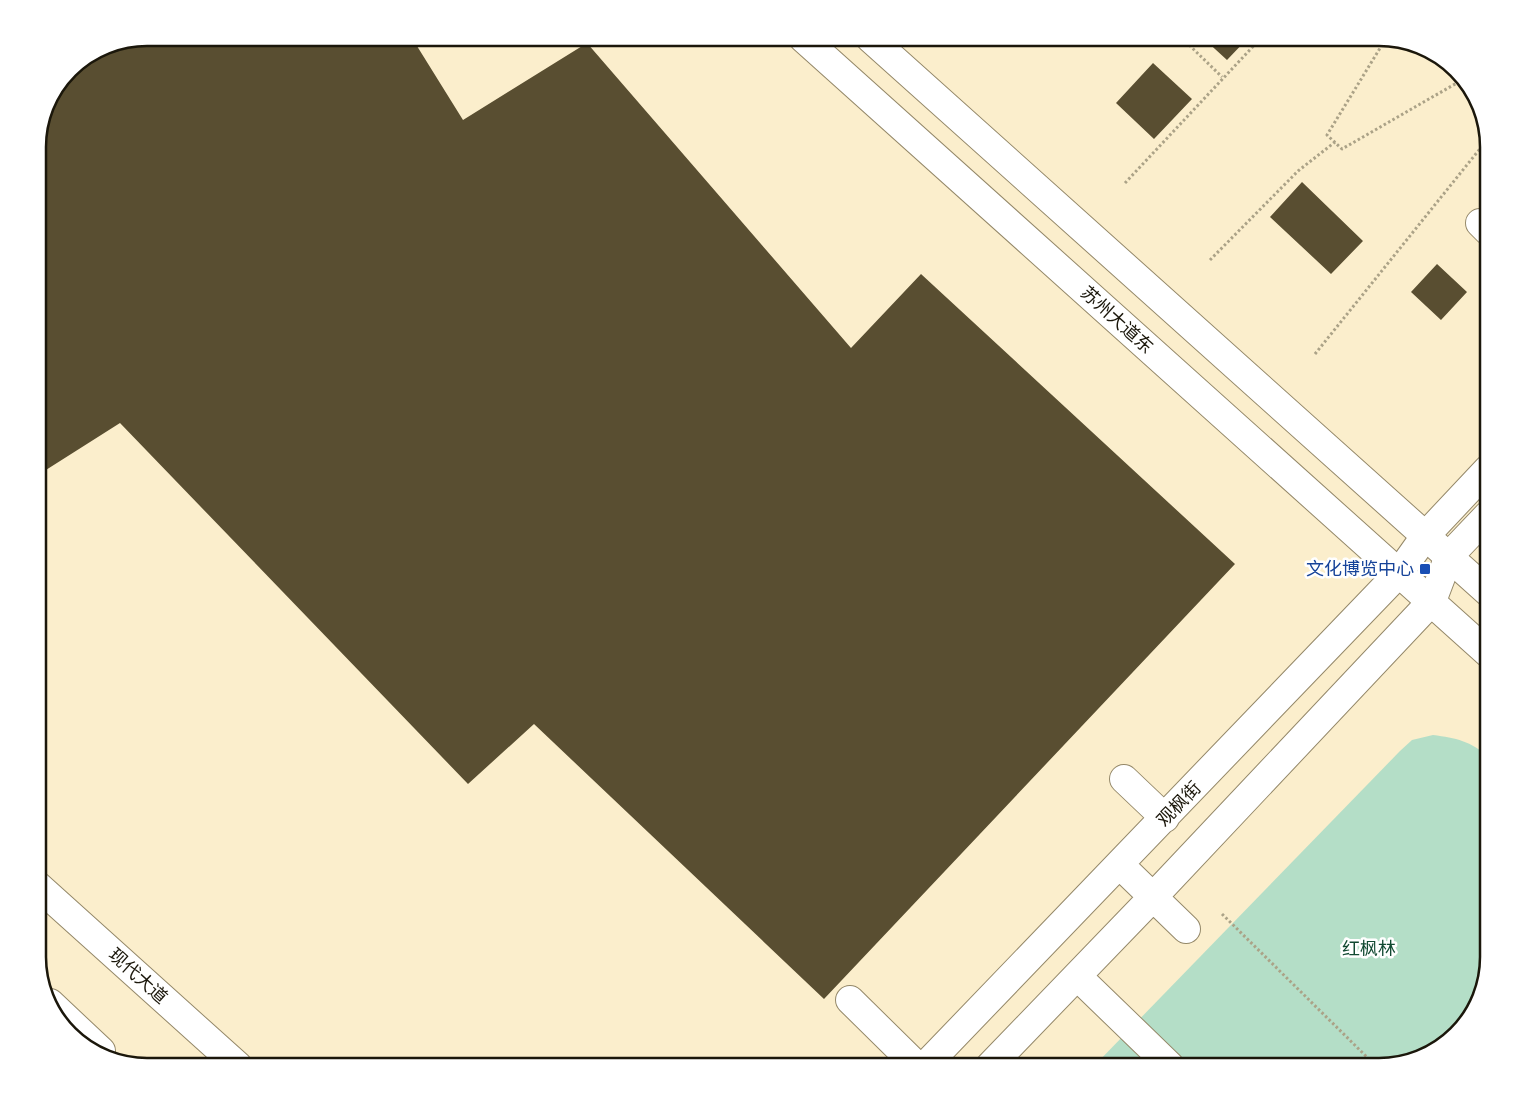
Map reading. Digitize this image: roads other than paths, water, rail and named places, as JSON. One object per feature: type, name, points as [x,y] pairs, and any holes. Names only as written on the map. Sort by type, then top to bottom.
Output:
[{"type":"main road","name":"苏州大道东","points":[[812,46],[1432,601],[1480,646]]},
{"type":"main road","points":[[879,46],[1480,585]]},
{"type":"main road","name":"观枫街","points":[[933,1058],[1399,573],[1426,535],[1480,478]]},
{"type":"main road","points":[[998,1058],[1153,898],[1432,601],[1449,556],[1480,523]]},
{"type":"main road","points":[[1124,779],[1165,818]]},
{"type":"main road","points":[[1120,865],[1186,928]]},
{"type":"main road","name":"现代大道","points":[[46,893],[229,1058]]},
{"type":"main road","points":[[1077,976],[1162,1058]]},
{"type":"main road","points":[[850,1000],[909,1058]]},
{"type":"main road","points":[[70,1022],[86,1037]]},
{"type":"place","name":"文化博览中心","points":[[1425,569]]},
{"type":"park label","name":"红枫林","points":[[1369,949]]}]
